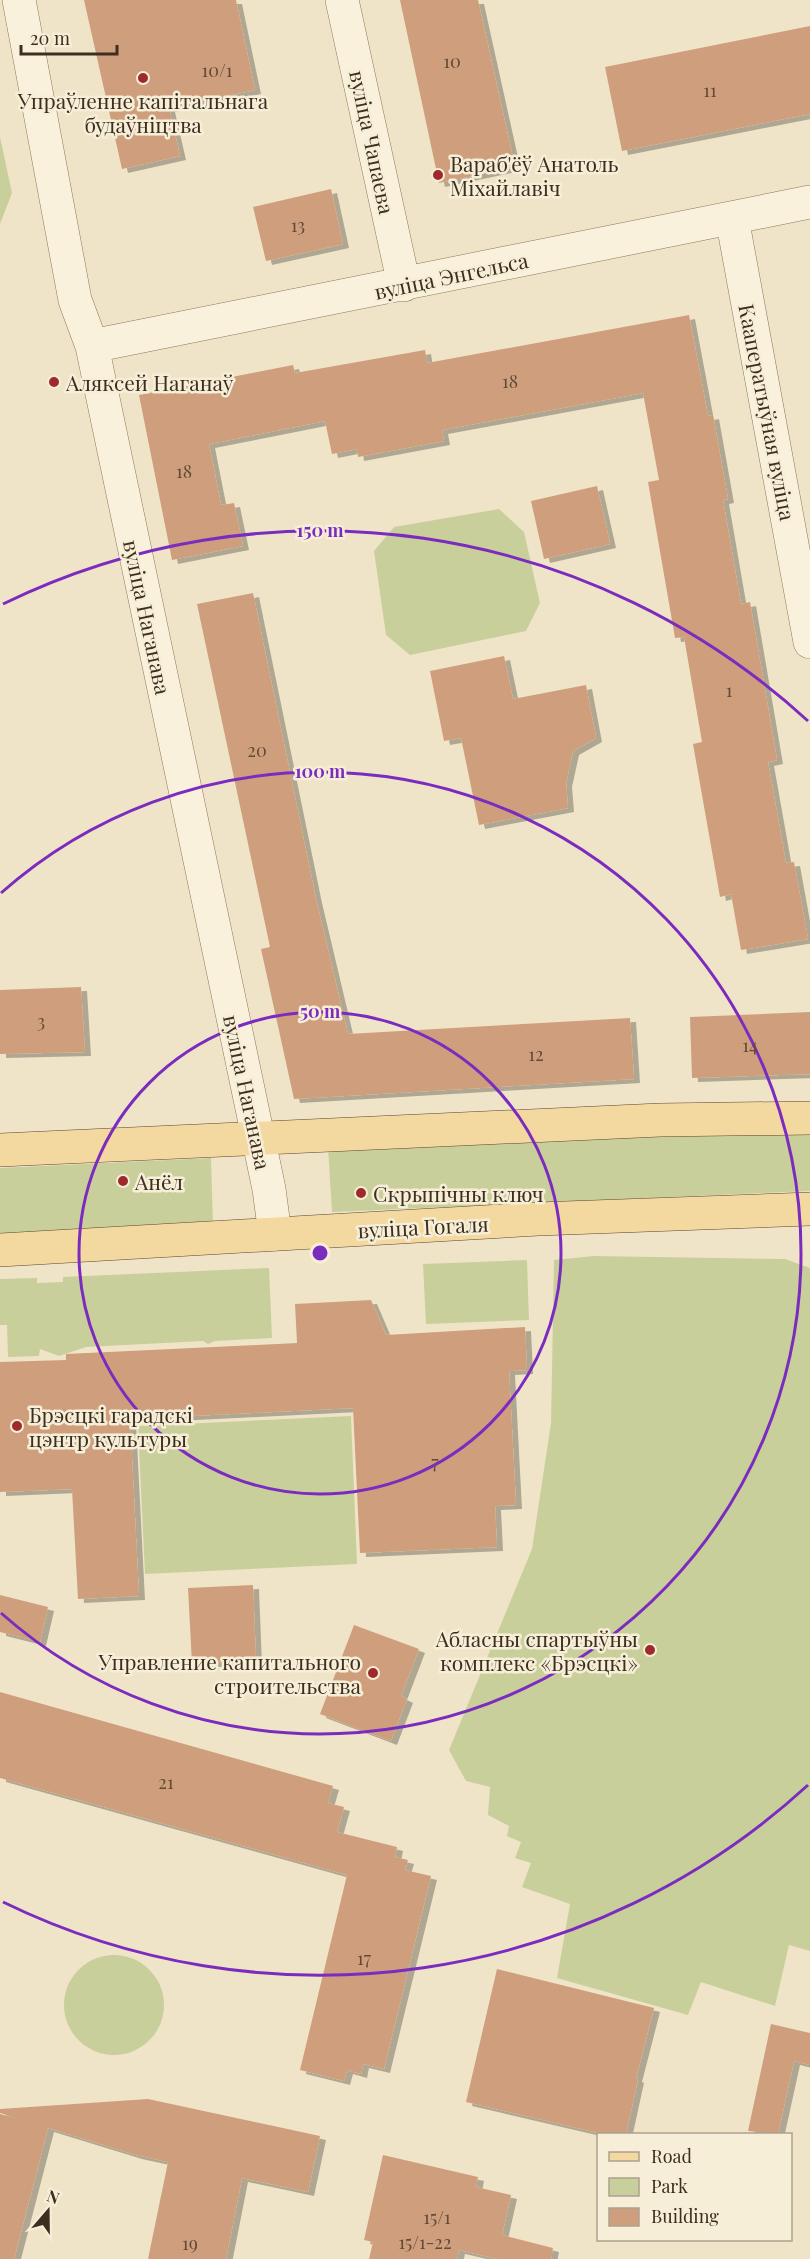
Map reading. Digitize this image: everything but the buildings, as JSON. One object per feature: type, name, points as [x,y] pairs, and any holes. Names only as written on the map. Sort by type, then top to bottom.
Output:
[{"type":"main road","points":[[0,1150],[660,1120],[810,1118]]},
{"type":"main road","name":"вуліца Гогаля","points":[[0,1250],[538,1219],[810,1209]]},
{"type":"street","name":"вуліца Наганава","points":[[19,0],[75,300],[92,346],[269,1189],[275,1234]]},
{"type":"street","name":"вуліца Чапаева","points":[[342,0],[404,285]]},
{"type":"street","name":"вуліца Энгельса","points":[[92,346],[810,202]]},
{"type":"street","name":"Кааператыўная вуліца","points":[[732,218],[810,642]]},
{"type":"green space","points":[[0,137],[12,193],[0,224]]},
{"type":"green space","points":[[499,509],[524,532],[540,603],[526,631],[410,655],[386,635],[374,551],[394,527]]},
{"type":"green space","points":[[810,1129],[810,1191],[332,1212],[328,1147]]},
{"type":"green space","points":[[211,1158],[213,1225],[0,1235],[0,1168]]},
{"type":"green space","name":"Абласны спартыўны комплекс «Брэсцкі»","points":[[594,1256],[785,1259],[810,1268],[810,1951],[789,1945],[775,2006],[701,1982],[688,2015],[557,1978],[570,1904],[522,1887],[531,1863],[515,1858],[521,1842],[507,1836],[509,1826],[488,1815],[490,1787],[466,1781],[449,1750],[532,1549],[551,1423],[554,1260]]},
{"type":"green space","points":[[527,1260],[529,1320],[426,1324],[423,1264]]},
{"type":"green space","points":[[269,1268],[272,1338],[215,1341],[208,1344],[203,1341],[86,1347],[59,1356],[40,1349],[39,1356],[8,1357],[7,1325],[0,1325],[0,1279],[37,1278],[37,1283],[63,1282],[63,1277]]},
{"type":"green space","points":[[351,1416],[357,1564],[145,1574],[138,1426]]},
{"type":"green space","points":[[114,1955],[142,1963],[156,1977],[164,2005],[156,2033],[142,2047],[114,2055],[86,2047],[72,2033],[64,2005],[72,1977],[86,1963]]},
{"type":"place","name":"Упраўленне капітальнага будаўніцтва","points":[[143,78]]},
{"type":"place","name":"Вараб'ёў Анатоль Міхайлавіч","points":[[438,175]]},
{"type":"place","name":"Аляксей Наганаў","points":[[54,382]]},
{"type":"place","name":"Анёл","points":[[123,1181]]},
{"type":"place","name":"Скрыпічны ключ","points":[[361,1193]]},
{"type":"place","name":"Брэсцкі гарадскі цэнтр культуры","points":[[17,1426]]},
{"type":"place","name":"Абласны спартыўны комплекс «Брэсцкі»","points":[[650,1650]]},
{"type":"place","name":"Управление капитального строительства","points":[[373,1673]]}]
